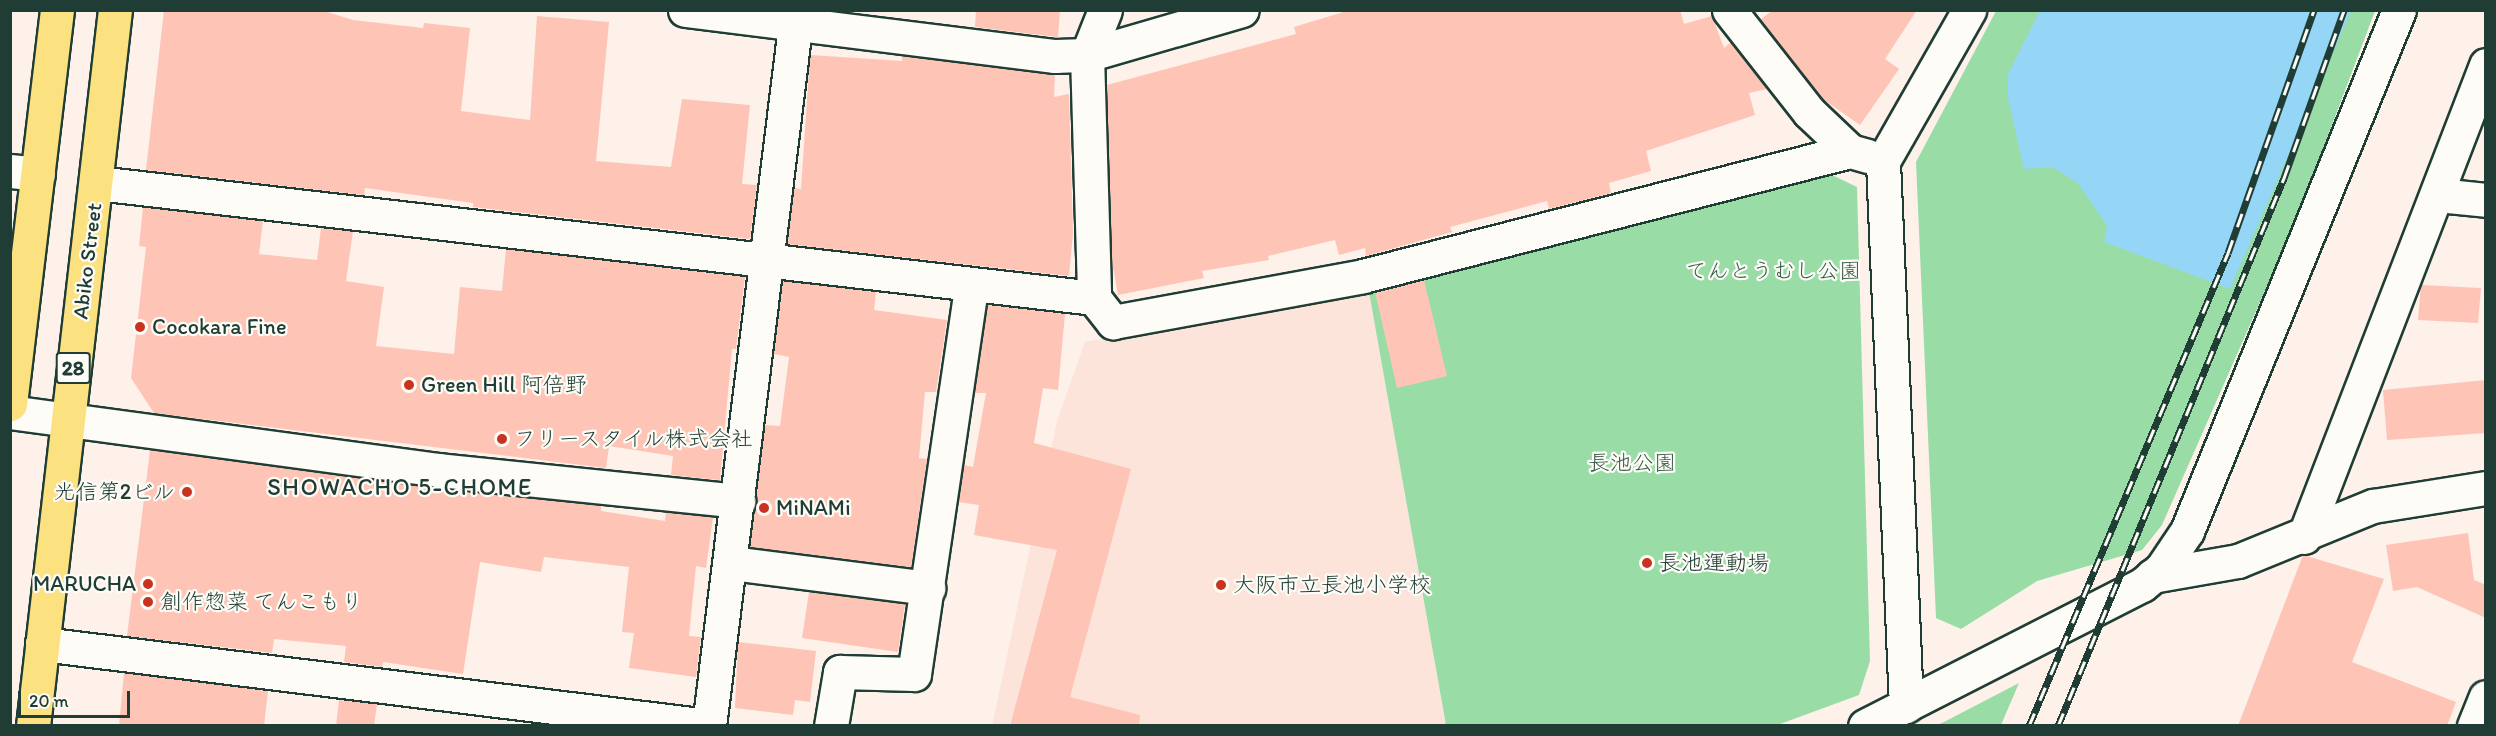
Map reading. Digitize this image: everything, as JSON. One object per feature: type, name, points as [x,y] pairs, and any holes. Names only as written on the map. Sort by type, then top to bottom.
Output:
[{"type":"main road","points":[[10,404],[24,173],[57,10]]},
{"type":"main road","name":"Abiko Street","points":[[33,726],[67,419],[98,183],[115,10]]},
{"type":"street","points":[[685,10],[796,17],[1055,56],[1087,55],[1242,10]]},
{"type":"street","points":[[1105,10],[1087,55],[1094,298],[1113,322],[1363,276],[1850,151]]},
{"type":"street","points":[[1729,10],[1809,112],[1850,151],[1883,161]]},
{"type":"street","points":[[1906,706],[1883,161],[1969,10]]},
{"type":"street","points":[[2152,576],[2187,531],[2399,10]]},
{"type":"street","points":[[42,644],[709,726],[731,563],[796,17]]},
{"type":"street","points":[[2304,537],[2438,195],[2486,65]]},
{"type":"street","points":[[98,183],[767,263],[1094,298]]},
{"type":"street","points":[[2438,195],[2486,200]]},
{"type":"street","points":[[831,726],[840,672],[914,674],[971,286]]},
{"type":"street","points":[[10,412],[439,470],[738,501]]},
{"type":"street","points":[[1865,726],[2152,576],[2238,561],[2304,537],[2373,506],[2486,488]]},
{"type":"street","points":[[731,563],[928,588]]},
{"type":"street","points":[[2474,726],[2486,697]]},
{"type":"shaded area","name":"大阪市立長池小学校","points":[[1369,292],[1446,725],[992,726],[1057,421],[1085,342]]},
{"type":"green space","points":[[1996,11],[2375,11],[2296,220],[2162,525],[2142,550],[2037,581],[1961,629],[1936,618],[1916,162]]},
{"type":"green space","name":"長池公園","points":[[1832,175],[1857,187],[1870,661],[1859,695],[1777,725],[1446,725],[1369,292]]},
{"type":"green space","points":[[2019,683],[2001,725],[1936,725],[1942,723]]},
{"type":"water","points":[[2040,11],[2351,11],[2230,289],[2104,242],[2107,226],[2078,183],[2052,167],[2024,169],[2008,98],[2008,74]]},
{"type":"building","points":[[164,10],[321,10],[353,20],[423,28],[424,23],[470,28],[461,111],[530,120],[537,16],[609,22],[596,161],[671,167],[682,99],[750,105],[742,184],[757,185],[750,239],[473,207],[473,203],[365,188],[364,195],[146,170]]},
{"type":"building","points":[[976,10],[1060,10],[1058,37],[975,27]]},
{"type":"building","points":[[1350,10],[1680,10],[1684,24],[1712,16],[1724,48],[1731,42],[1767,89],[1749,93],[1755,115],[1646,151],[1651,171],[1609,183],[1611,193],[1549,209],[1547,201],[1450,227],[1452,232],[1366,256],[1365,248],[1339,255],[1335,240],[1268,256],[1269,260],[1202,271],[1204,278],[1118,295],[1112,261],[1107,85],[1296,34],[1294,27]]},
{"type":"building","points":[[1773,10],[1917,10],[1885,59],[1899,69],[1860,125],[1823,99],[1760,20]]},
{"type":"building","points":[[810,55],[902,61],[902,56],[1055,75],[1054,97],[1069,94],[1073,233],[1069,276],[787,244],[794,188],[801,189]]},
{"type":"building","points":[[143,207],[263,221],[259,254],[317,260],[321,228],[353,231],[346,281],[384,287],[376,346],[454,354],[460,287],[502,291],[506,249],[745,277],[736,349],[732,349],[720,480],[671,475],[673,456],[609,446],[606,468],[154,413],[131,378],[146,247],[139,246]]},
{"type":"building","points":[[1424,280],[1447,376],[1397,388],[1375,292]]},
{"type":"building","points":[[783,281],[876,292],[874,310],[947,320],[936,392],[925,392],[919,458],[927,459],[911,567],[750,547],[765,425],[780,426],[789,357],[774,354]]},
{"type":"building","points":[[2421,285],[2481,288],[2478,323],[2418,320]]},
{"type":"building","points":[[987,305],[1065,314],[1058,390],[1043,388],[1034,443],[1131,469],[1070,697],[1140,715],[1139,726],[1010,726],[1057,550],[974,535],[979,505],[958,502],[964,465],[973,467],[986,393],[974,393]]},
{"type":"building","points":[[2486,380],[2486,433],[2387,440],[2383,390]]},
{"type":"building","points":[[150,450],[601,506],[601,511],[665,521],[666,512],[713,517],[706,568],[696,566],[689,636],[701,637],[696,677],[629,668],[634,633],[622,632],[629,567],[544,557],[541,572],[480,562],[463,674],[383,662],[382,667],[344,662],[346,646],[274,639],[272,653],[127,636]]},
{"type":"building","points":[[2468,533],[2474,580],[2486,585],[2486,618],[2417,587],[2393,591],[2386,545]]},
{"type":"building","points":[[2303,555],[2384,579],[2352,662],[2456,702],[2447,726],[2238,726]]},
{"type":"building","points":[[809,592],[905,604],[898,652],[802,638]]},
{"type":"building","points":[[738,642],[816,651],[810,702],[795,700],[793,715],[735,708]]},
{"type":"building","points":[[124,673],[268,691],[264,726],[119,726]]},
{"type":"building","points":[[339,700],[377,704],[374,726],[336,726]]},
{"type":"railway","points":[[2029,726],[2228,253],[2314,10]]},
{"type":"railway","points":[[2058,726],[2284,178],[2344,10]]},
{"type":"place","name":"Cocokara Fine","points":[[140,327]]},
{"type":"place","name":"Green Hill 阿倍野","points":[[409,385]]},
{"type":"place","name":"フリースタイル株式会社","points":[[502,439]]},
{"type":"place","name":"光信第2ビル","points":[[187,492]]},
{"type":"place","name":"MiNAMi","points":[[764,508]]},
{"type":"place","name":"長池運動場","points":[[1647,563]]},
{"type":"place","name":"MARUCHA","points":[[148,584]]},
{"type":"place","name":"大阪市立長池小学校","points":[[1221,585]]},
{"type":"place","name":"創作惣菜 てんこもり","points":[[148,602]]},
{"type":"district","name":"SHOWACHO 5-CHOME","points":[[400,487]]},
{"type":"park label","name":"てんとうむし公園","points":[[1773,271]]}]
